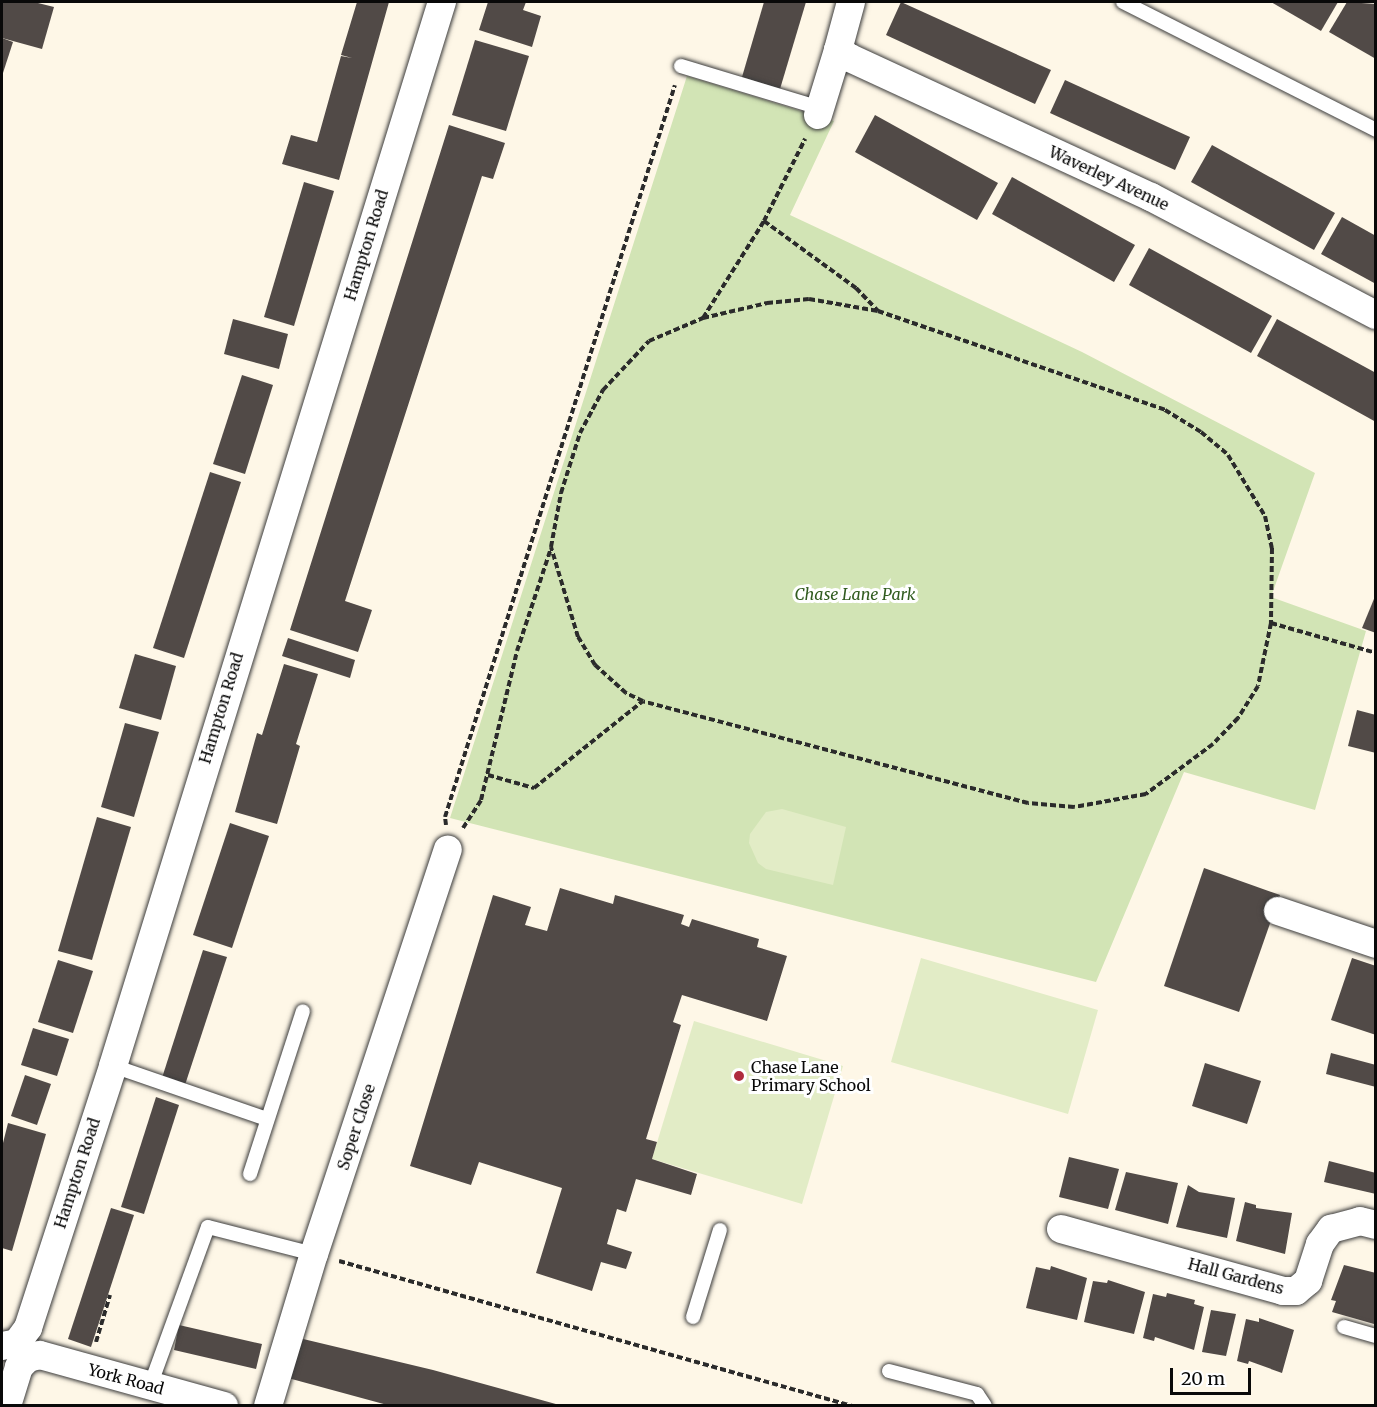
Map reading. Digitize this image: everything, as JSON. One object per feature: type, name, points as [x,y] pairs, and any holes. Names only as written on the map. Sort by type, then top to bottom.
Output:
[{"type":"street","name":"Hampton Road","points":[[7,1406],[19,1366],[15,1349],[28,1329],[113,1066],[220,711],[442,2]]},
{"type":"street","points":[[819,111],[851,2]]},
{"type":"street","name":"Waverley Avenue","points":[[838,50],[1151,197],[1376,315]]},
{"type":"street","name":"Soper Close","points":[[268,1406],[314,1254],[448,850]]},
{"type":"street","points":[[1278,911],[1376,944]]},
{"type":"street","name":"Hall Gardens","points":[[1060,1228],[1283,1291],[1296,1291],[1308,1281],[1320,1244],[1331,1229],[1360,1221],[1376,1225]]},
{"type":"street","name":"York Road","points":[[15,1349],[224,1406]]},
{"type":"lane","points":[[1123,2],[1376,130]]},
{"type":"lane","points":[[681,66],[819,111]]},
{"type":"lane","points":[[250,1174],[303,1011]]},
{"type":"lane","points":[[113,1066],[267,1119]]},
{"type":"lane","points":[[150,1386],[208,1227],[314,1254]]},
{"type":"lane","points":[[693,1317],[720,1230]]},
{"type":"lane","points":[[1344,1327],[1376,1336]]},
{"type":"lane","points":[[889,1371],[977,1394],[985,1406]]},
{"type":"path","points":[[444,816],[681,66]]},
{"type":"path","points":[[703,318],[764,221],[819,111]]},
{"type":"path","points":[[764,221],[856,288],[878,311]]},
{"type":"path","points":[[448,850],[481,800],[517,651],[551,547],[561,493],[580,433],[603,390],[649,341],[703,318],[809,299],[878,311],[1165,411],[1201,432],[1228,455],[1265,516],[1272,548],[1271,623],[1258,686],[1238,718],[1213,744],[1146,794],[1106,804],[1074,807],[1028,803],[643,701],[610,679],[584,646],[551,547]]},
{"type":"path","points":[[1271,623],[1376,652]]},
{"type":"path","points":[[488,775],[534,788],[643,701]]},
{"type":"path","points":[[314,1254],[852,1406]]},
{"type":"path","points":[[88,1368],[110,1295]]},
{"type":"green space","name":"Chase Lane Park","points":[[687,76],[834,121],[790,215],[1082,352],[1315,473],[1271,597],[1366,631],[1315,810],[1184,772],[1096,982],[450,818]]},
{"type":"green space","points":[[782,809],[846,827],[833,885],[766,869],[758,863],[749,843],[750,834],[766,812]]},
{"type":"green space","points":[[921,958],[1098,1010],[1068,1114],[891,1062]]},
{"type":"green space","points":[[694,1021],[843,1066],[802,1204],[652,1159]]},
{"type":"building","points":[[2,2],[34,2],[54,7],[42,49],[2,38]]},
{"type":"building","points":[[357,2],[389,2],[339,180],[282,164],[291,135],[317,142],[341,56],[352,58],[341,55]]},
{"type":"building","points":[[488,2],[526,2],[523,10],[541,16],[532,47],[479,30]]},
{"type":"building","points":[[764,2],[806,2],[780,89],[742,77]]},
{"type":"building","points":[[901,2],[1051,70],[1035,104],[886,35]]},
{"type":"building","points":[[1271,2],[1338,2],[1321,31]]},
{"type":"building","points":[[1347,2],[1376,4],[1376,59],[1329,32]]},
{"type":"building","points":[[2,38],[13,42],[2,76]]},
{"type":"building","points":[[475,40],[529,56],[506,131],[452,115]]},
{"type":"building","points":[[1065,80],[1190,137],[1175,170],[1050,113]]},
{"type":"building","points":[[875,115],[998,183],[977,220],[855,152]]},
{"type":"building","points":[[449,125],[505,143],[493,179],[482,176],[345,601],[372,610],[358,652],[290,630]]},
{"type":"building","points":[[1212,145],[1335,213],[1314,250],[1191,182]]},
{"type":"building","points":[[1012,177],[1135,245],[1114,282],[992,214]]},
{"type":"building","points":[[304,182],[334,191],[294,326],[264,317]]},
{"type":"building","points":[[1342,217],[1376,236],[1376,284],[1321,254]]},
{"type":"building","points":[[1149,248],[1272,316],[1251,353],[1129,285]]},
{"type":"building","points":[[233,319],[288,334],[279,369],[224,354]]},
{"type":"building","points":[[1277,319],[1376,373],[1376,422],[1257,356]]},
{"type":"building","points":[[242,375],[273,385],[245,474],[213,464]]},
{"type":"building","points":[[210,472],[241,482],[184,658],[153,648]]},
{"type":"building","points":[[1376,594],[1376,633],[1362,628]]},
{"type":"building","points":[[288,638],[355,660],[350,678],[282,656]]},
{"type":"building","points":[[135,654],[176,666],[161,720],[119,708]]},
{"type":"building","points":[[284,664],[318,674],[296,744],[300,746],[277,824],[235,812],[257,733],[262,735]]},
{"type":"building","points":[[1357,710],[1376,715],[1376,753],[1348,746]]},
{"type":"building","points":[[125,723],[159,732],[134,817],[101,807]]},
{"type":"building","points":[[97,817],[131,827],[92,960],[58,951]]},
{"type":"building","points":[[230,823],[269,836],[232,948],[193,935]]},
{"type":"building","points":[[1204,868],[1280,895],[1239,1012],[1164,986]]},
{"type":"building","points":[[560,888],[613,904],[615,895],[684,915],[681,924],[689,927],[692,919],[759,939],[757,947],[787,956],[767,1021],[682,995],[673,1022],[681,1025],[646,1139],[657,1142],[652,1159],[697,1174],[691,1195],[636,1179],[626,1212],[617,1209],[607,1244],[632,1252],[626,1269],[601,1262],[592,1291],[536,1273],[562,1188],[479,1162],[471,1185],[410,1166],[493,895],[531,907],[525,925],[547,931]]},
{"type":"building","points":[[203,950],[227,957],[184,1088],[161,1081]]},
{"type":"building","points":[[1352,958],[1376,966],[1376,1035],[1331,1020]]},
{"type":"building","points":[[58,960],[93,971],[73,1033],[38,1022]]},
{"type":"building","points":[[33,1028],[69,1039],[57,1076],[21,1065]]},
{"type":"building","points":[[1331,1053],[1376,1065],[1376,1087],[1326,1074]]},
{"type":"building","points":[[1205,1063],[1261,1081],[1247,1124],[1192,1106]]},
{"type":"building","points":[[25,1075],[51,1084],[37,1125],[11,1116]]},
{"type":"building","points":[[156,1097],[179,1105],[144,1214],[121,1207]]},
{"type":"building","points":[[8,1123],[46,1134],[12,1251],[2,1248],[2,1147]]},
{"type":"building","points":[[1069,1157],[1119,1169],[1108,1209],[1059,1197]]},
{"type":"building","points":[[1329,1161],[1376,1173],[1376,1194],[1324,1182]]},
{"type":"building","points":[[1126,1172],[1178,1183],[1168,1224],[1115,1210]]},
{"type":"building","points":[[1188,1185],[1199,1192],[1235,1198],[1227,1238],[1176,1227]]},
{"type":"building","points":[[1245,1202],[1256,1205],[1256,1208],[1292,1213],[1285,1254],[1236,1241]]},
{"type":"building","points":[[111,1208],[134,1215],[91,1347],[68,1339]]},
{"type":"building","points":[[1344,1265],[1376,1273],[1374,1324],[1332,1312],[1336,1301],[1331,1300]]},
{"type":"building","points":[[1051,1266],[1087,1278],[1077,1320],[1026,1308],[1036,1267],[1050,1270]]},
{"type":"building","points":[[1108,1280],[1145,1292],[1134,1334],[1084,1322],[1093,1281],[1107,1283]]},
{"type":"building","points":[[1167,1293],[1195,1300],[1194,1304],[1204,1307],[1194,1350],[1155,1337],[1154,1341],[1143,1338],[1153,1294],[1166,1297]]},
{"type":"building","points":[[1211,1310],[1236,1314],[1226,1356],[1202,1352]]},
{"type":"building","points":[[1259,1318],[1294,1330],[1282,1373],[1249,1361],[1248,1364],[1237,1361],[1246,1319],[1259,1322]]},
{"type":"building","points":[[179,1325],[262,1344],[256,1369],[174,1350]]},
{"type":"building","points":[[299,1338],[433,1370],[563,1406],[391,1406],[288,1378]]},
{"type":"place","name":"Chase Lane Primary School","points":[[739,1076]]}]
